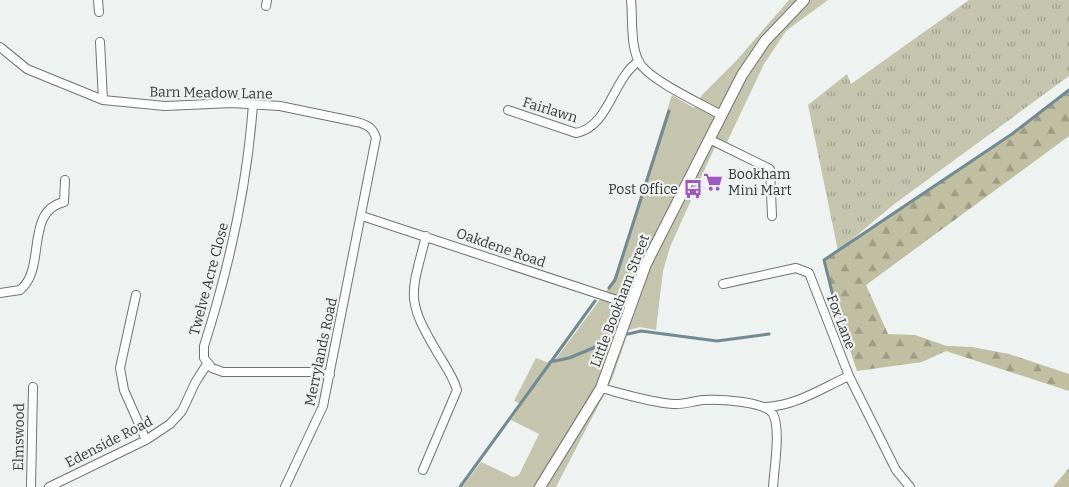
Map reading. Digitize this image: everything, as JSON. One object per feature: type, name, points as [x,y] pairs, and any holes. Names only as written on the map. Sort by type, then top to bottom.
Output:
[{"type":"street","points":[[98,0],[99,12]]},
{"type":"street","points":[[631,0],[639,61],[648,73],[721,115]]},
{"type":"street","name":"Little Bookham Street","points":[[540,487],[601,388],[646,264],[742,75],[765,41],[804,0]]},
{"type":"street","points":[[100,42],[103,100]]},
{"type":"street","name":"Barn Meadow Lane","points":[[0,47],[27,69],[103,100],[165,106],[253,104],[306,110],[357,122],[374,130],[376,138],[362,216]]},
{"type":"street","name":"Fairlawn","points":[[508,110],[576,134],[586,131],[597,122],[628,68],[639,61]]},
{"type":"street","name":"Twelve Acre Close","points":[[207,364],[203,352],[236,230],[249,150],[253,104]]},
{"type":"street","points":[[709,139],[770,169],[772,216]]},
{"type":"street","points":[[0,293],[20,290],[27,283],[33,270],[42,224],[49,211],[64,202],[65,180]]},
{"type":"street","name":"Oakdene Road","points":[[362,216],[632,305]]},
{"type":"street","name":"Merrylands Road","points":[[285,487],[318,422],[324,406],[362,216]]},
{"type":"street","points":[[423,470],[457,390],[418,320],[412,299],[413,286],[426,236]]},
{"type":"street","name":"Fox Lane","points":[[723,284],[796,268],[808,274],[849,376],[896,470],[910,487]]},
{"type":"street","points":[[136,295],[120,368],[124,390],[146,440]]},
{"type":"street","points":[[207,364],[218,370],[231,373],[316,372],[330,375]]},
{"type":"street","name":"Edenside Road","points":[[48,487],[146,440],[170,424],[178,416],[207,364]]},
{"type":"street","points":[[601,388],[672,404],[702,400],[727,400],[764,407],[782,406],[794,402],[849,376]]},
{"type":"street","name":"Elmswood","points":[[31,487],[33,387]]},
{"type":"street","points":[[764,407],[772,414],[775,420],[776,439],[773,487]]},
{"type":"green space","points":[[789,0],[828,0],[786,31],[764,64],[727,142],[718,140],[670,247],[663,271],[656,330],[640,327],[629,330],[612,379],[556,487],[462,487],[481,462],[513,477],[519,475],[539,434],[511,420],[522,404],[514,401],[536,358],[552,364],[607,290],[615,276],[672,95],[694,108],[702,95],[736,61]]},
{"type":"green space","points":[[969,0],[1069,0],[1069,76],[893,205],[838,251],[808,105],[847,74],[851,84]]},
{"type":"green space","points":[[1069,90],[1069,136],[866,285],[888,334],[915,335],[947,346],[972,347],[1009,354],[1069,374],[1069,391],[946,351],[922,362],[857,371],[836,308],[824,260],[1012,134]]},
{"type":"green space","points":[[1069,468],[1069,487],[1053,487]]},
{"type":"waterway","points":[[836,308],[824,260],[1012,134],[1069,90]]},
{"type":"waterway","points":[[609,288],[615,280],[669,111]]},
{"type":"waterway","points":[[460,487],[595,301]]},
{"type":"waterway","points":[[628,334],[641,331],[717,341],[769,334]]},
{"type":"waterway","points":[[550,362],[569,358],[610,341]]},
{"type":"place","name":"Bookham Mini Mart","points":[[713,182]]},
{"type":"place","name":"Post Office","points":[[693,189]]}]
